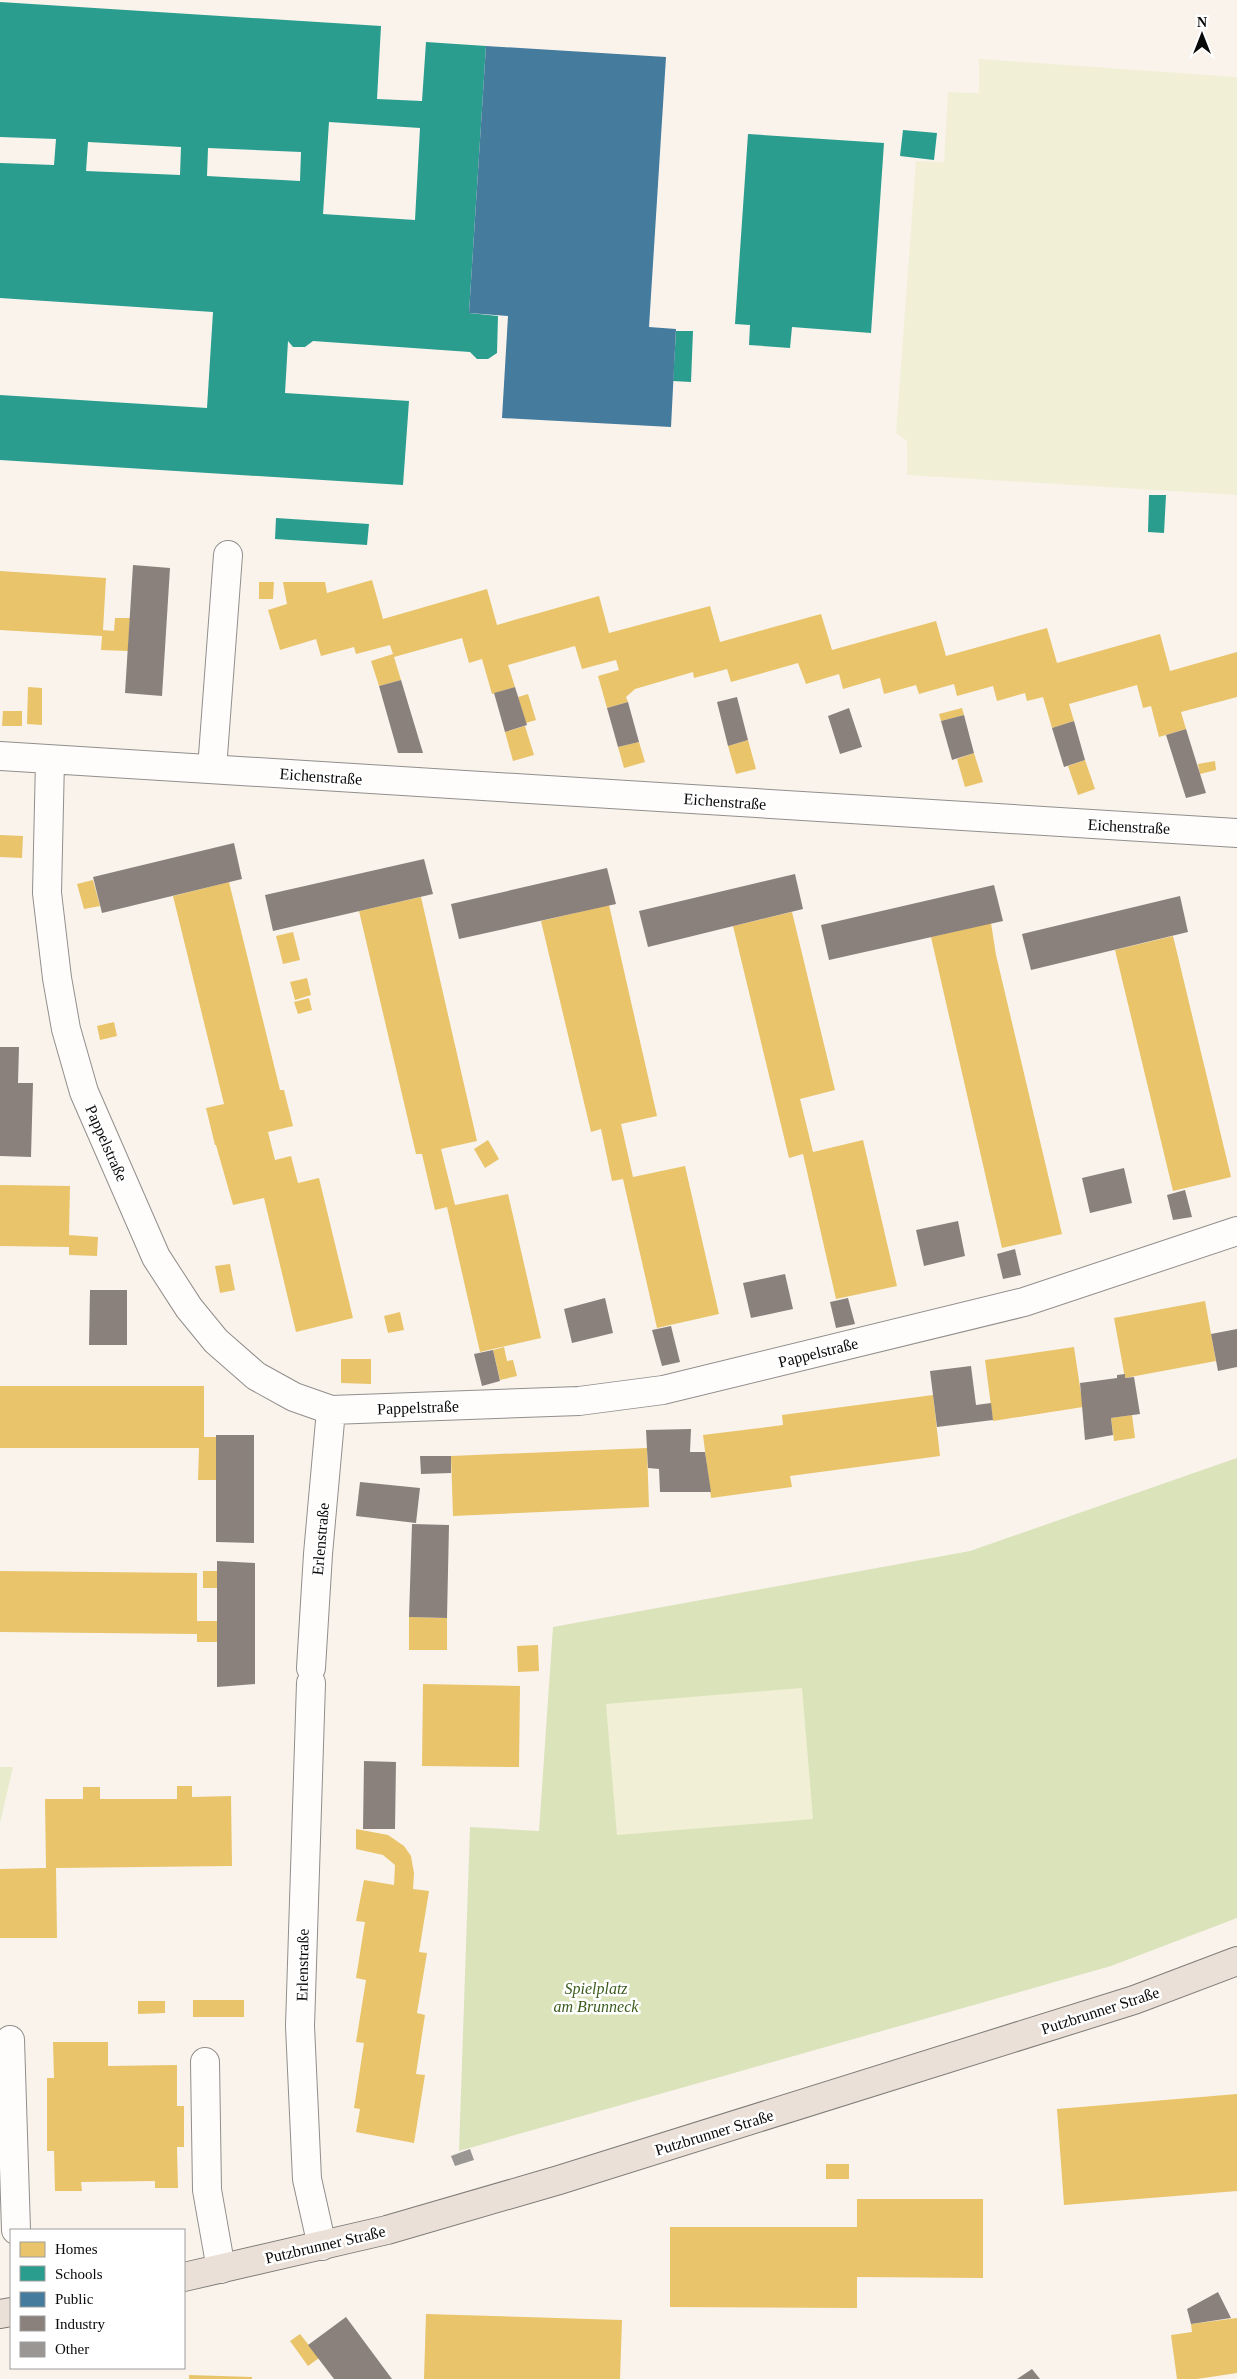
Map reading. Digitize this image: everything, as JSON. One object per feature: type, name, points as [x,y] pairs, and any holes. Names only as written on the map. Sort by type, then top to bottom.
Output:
[{"type":"main road","name":"Putzbrunner Straße","points":[[185,2277],[387,2230],[559,2180],[1134,2000],[1237,1961]]},
{"type":"street","points":[[212,769],[228,555]]},
{"type":"street","name":"Eichenstraße","points":[[0,756],[1237,833]]},
{"type":"street","name":"Pappelstraße","points":[[50,760],[47,893],[57,978],[66,1029],[84,1092],[156,1257],[189,1308],[216,1341],[256,1376],[294,1397],[331,1410],[579,1401],[662,1390],[1024,1302],[1237,1231]]},
{"type":"street","name":"Erlenstraße","points":[[322,2246],[307,2179],[300,2026],[311,1675],[318,1554],[331,1410]]},
{"type":"street","points":[[10,2040],[16,2229]]},
{"type":"street","points":[[205,2062],[207,2190],[221,2269]]},
{"type":"green space","points":[[979,59],[1237,77],[1237,495],[907,475],[907,441],[896,433],[916,161],[944,162],[948,92],[979,93]]},
{"type":"green space","name":"Spielplatz am Brunneck","points":[[1237,1458],[1237,1918],[1111,1966],[459,2151],[470,1827],[539,1831],[553,1627],[970,1551]]},
{"type":"green space","points":[[802,1688],[813,1819],[617,1835],[606,1704]]},
{"type":"green space","points":[[0,1767],[13,1767],[0,1823]]},
{"type":"building: Homes","points":[[0,571],[106,578],[103,630],[114,631],[115,618],[130,618],[128,651],[101,650],[102,636],[0,630]]},
{"type":"building: Homes","points":[[372,580],[383,619],[487,589],[497,625],[599,596],[609,633],[710,606],[720,642],[821,614],[832,650],[936,621],[946,656],[1047,628],[1057,663],[1160,634],[1170,671],[1237,652],[1237,697],[1181,712],[1186,729],[1159,737],[1151,706],[1143,708],[1137,685],[1069,704],[1074,721],[1052,728],[1043,697],[1027,701],[1025,693],[997,701],[993,686],[957,696],[954,684],[919,694],[916,685],[884,694],[880,678],[843,689],[839,674],[806,684],[798,663],[731,682],[727,669],[694,678],[693,672],[635,689],[626,697],[628,702],[607,708],[598,676],[619,670],[616,660],[582,669],[575,646],[508,665],[515,687],[492,694],[482,659],[469,663],[462,638],[394,657],[401,680],[379,686],[371,661],[393,654],[390,645],[356,654],[354,647],[321,656],[316,639],[280,650],[268,610],[287,604],[283,582],[325,582],[327,593]]},
{"type":"building: Homes","points":[[259,582],[274,582],[273,599],[259,599]]},
{"type":"building: Homes","points":[[28,687],[42,688],[42,725],[27,724]]},
{"type":"building: Homes","points":[[528,694],[536,720],[526,723],[518,697]]},
{"type":"building: Homes","points":[[962,708],[964,715],[941,721],[939,714]]},
{"type":"building: Homes","points":[[3,711],[22,711],[22,726],[2,726]]},
{"type":"building: Homes","points":[[525,726],[534,755],[513,761],[505,732]]},
{"type":"building: Homes","points":[[748,740],[756,769],[736,774],[728,746]]},
{"type":"building: Homes","points":[[639,742],[645,762],[624,768],[618,747]]},
{"type":"building: Homes","points":[[974,753],[983,782],[965,787],[957,759]]},
{"type":"building: Homes","points":[[1085,760],[1095,789],[1078,795],[1068,766]]},
{"type":"building: Homes","points":[[1215,761],[1216,770],[1200,774],[1198,764]]},
{"type":"building: Homes","points":[[0,835],[23,836],[22,858],[0,857]]},
{"type":"building: Homes","points":[[93,880],[100,906],[84,909],[77,884]]},
{"type":"building: Homes","points":[[229,882],[280,1090],[284,1090],[293,1126],[268,1132],[275,1160],[291,1156],[298,1183],[319,1178],[353,1318],[296,1332],[264,1198],[233,1205],[215,1145],[206,1108],[224,1104],[173,896]]},
{"type":"building: Homes","points":[[421,897],[477,1141],[441,1149],[455,1205],[508,1194],[541,1338],[480,1352],[447,1207],[435,1210],[422,1154],[416,1154],[359,911]]},
{"type":"building: Homes","points":[[609,905],[657,1116],[621,1124],[633,1177],[685,1166],[719,1314],[657,1328],[623,1179],[612,1181],[601,1129],[591,1132],[541,921]]},
{"type":"building: Homes","points":[[792,912],[835,1090],[800,1099],[813,1152],[863,1140],[897,1286],[836,1299],[803,1154],[789,1158],[733,926]]},
{"type":"building: Homes","points":[[991,923],[996,955],[1062,1234],[1002,1248],[931,937]]},
{"type":"building: Homes","points":[[293,932],[300,960],[283,964],[276,936]]},
{"type":"building: Homes","points":[[1173,936],[1231,1177],[1173,1191],[1115,950]]},
{"type":"building: Homes","points":[[307,978],[311,995],[295,1000],[290,982]]},
{"type":"building: Homes","points":[[309,998],[312,1010],[298,1014],[294,1002]]},
{"type":"building: Homes","points":[[114,1022],[117,1036],[100,1040],[97,1026]]},
{"type":"building: Homes","points":[[488,1140],[499,1159],[485,1168],[474,1149]]},
{"type":"building: Homes","points":[[0,1185],[70,1186],[69,1235],[98,1237],[97,1256],[69,1255],[69,1247],[0,1246]]},
{"type":"building: Homes","points":[[230,1264],[235,1290],[220,1293],[215,1266]]},
{"type":"building: Homes","points":[[1205,1301],[1216,1361],[1125,1378],[1114,1318]]},
{"type":"building: Homes","points":[[400,1312],[404,1330],[388,1333],[384,1316]]},
{"type":"building: Homes","points":[[504,1347],[507,1361],[513,1360],[517,1376],[500,1380],[493,1350]]},
{"type":"building: Homes","points":[[1074,1347],[1083,1407],[993,1421],[985,1360]]},
{"type":"building: Homes","points":[[341,1359],[371,1359],[371,1384],[341,1383]]},
{"type":"building: Homes","points":[[0,1386],[204,1386],[204,1437],[216,1437],[216,1480],[198,1480],[199,1448],[0,1448]]},
{"type":"building: Homes","points":[[933,1395],[940,1456],[790,1476],[792,1487],[711,1498],[703,1435],[783,1425],[782,1415]]},
{"type":"building: Homes","points":[[1132,1415],[1135,1438],[1114,1441],[1111,1418]]},
{"type":"building: Homes","points":[[647,1448],[649,1507],[453,1516],[451,1456]]},
{"type":"building: Homes","points":[[0,1571],[197,1573],[197,1621],[217,1621],[217,1642],[197,1642],[197,1634],[0,1632]]},
{"type":"building: Homes","points":[[203,1571],[217,1571],[217,1588],[203,1588]]},
{"type":"building: Homes","points":[[409,1617],[447,1618],[447,1650],[409,1650]]},
{"type":"building: Homes","points":[[538,1645],[539,1671],[518,1672],[517,1646]]},
{"type":"building: Homes","points":[[423,1684],[520,1686],[519,1767],[422,1766]]},
{"type":"building: Homes","points":[[177,1786],[192,1786],[192,1797],[231,1796],[232,1866],[56,1868],[57,1938],[0,1938],[0,1869],[46,1868],[45,1799],[83,1799],[83,1787],[100,1787],[100,1799],[177,1799]]},
{"type":"building: Homes","points":[[356,1829],[388,1835],[404,1846],[411,1856],[414,1873],[413,1889],[429,1891],[419,1952],[427,1953],[417,2013],[425,2015],[416,2074],[425,2075],[414,2143],[356,2132],[360,2109],[354,2108],[364,2043],[356,2042],[366,1980],[356,1978],[365,1922],[356,1921],[364,1880],[394,1885],[395,1865],[383,1855],[356,1849]]},
{"type":"building: Homes","points":[[193,2000],[244,2000],[244,2017],[193,2017]]},
{"type":"building: Homes","points":[[138,2001],[165,2001],[165,2013],[138,2014]]},
{"type":"building: Homes","points":[[53,2042],[108,2042],[108,2066],[177,2065],[177,2106],[184,2106],[184,2147],[177,2147],[178,2188],[155,2188],[155,2181],[81,2182],[82,2191],[55,2191],[54,2151],[47,2151],[47,2078],[54,2078]]},
{"type":"building: Homes","points":[[1237,2094],[1237,2191],[1064,2205],[1057,2109]]},
{"type":"building: Homes","points":[[826,2164],[849,2164],[849,2179],[826,2179]]},
{"type":"building: Homes","points":[[857,2199],[983,2199],[983,2278],[857,2277],[857,2308],[670,2307],[670,2227],[857,2227]]},
{"type":"building: Homes","points":[[426,2314],[622,2320],[620,2379],[424,2379]]},
{"type":"building: Homes","points":[[1237,2318],[1237,2373],[1197,2379],[1177,2379],[1171,2335],[1192,2332],[1191,2324]]},
{"type":"building: Homes","points":[[300,2334],[319,2358],[308,2366],[290,2341]]},
{"type":"building: Homes","points":[[189,2375],[252,2377],[252,2379],[189,2379]]},
{"type":"building: Schools","points":[[0,2],[381,26],[377,99],[422,101],[426,42],[486,46],[469,313],[498,316],[497,353],[488,359],[477,359],[470,352],[313,341],[305,347],[293,347],[288,341],[285,393],[409,401],[403,485],[0,460],[0,395],[207,408],[213,312],[0,298],[0,163],[54,165],[56,139],[0,137]],"holes":[[[329,122],[420,128],[415,220],[323,214]],[[88,142],[181,147],[180,175],[86,171]],[[208,148],[301,152],[300,181],[207,176]]]},
{"type":"building: Schools","points":[[903,130],[937,133],[934,160],[900,156]]},
{"type":"building: Schools","points":[[748,134],[884,143],[871,333],[792,327],[790,348],[749,345],[750,325],[735,324]]},
{"type":"building: Schools","points":[[676,331],[693,331],[691,382],[673,381]]},
{"type":"building: Schools","points":[[1149,495],[1166,495],[1164,533],[1148,532]]},
{"type":"building: Schools","points":[[276,518],[369,524],[367,545],[275,539]]},
{"type":"building: Public","points":[[486,46],[666,57],[649,327],[676,329],[671,427],[502,418],[508,316],[469,313]]},
{"type":"building: Industry","points":[[133,565],[170,568],[162,696],[125,693]]},
{"type":"building: Industry","points":[[401,680],[423,753],[398,753],[379,686]]},
{"type":"building: Industry","points":[[515,687],[527,725],[505,732],[494,693]]},
{"type":"building: Industry","points":[[737,697],[748,740],[728,746],[717,702]]},
{"type":"building: Industry","points":[[628,702],[639,742],[618,747],[607,708]]},
{"type":"building: Industry","points":[[849,708],[862,747],[840,754],[828,716]]},
{"type":"building: Industry","points":[[964,715],[974,753],[952,760],[941,721]]},
{"type":"building: Industry","points":[[1074,721],[1085,760],[1064,767],[1052,728]]},
{"type":"building: Industry","points":[[1186,729],[1206,793],[1186,798],[1166,735]]},
{"type":"building: Industry","points":[[234,843],[242,879],[102,913],[93,877]]},
{"type":"building: Industry","points":[[424,859],[433,894],[273,931],[265,895]]},
{"type":"building: Industry","points":[[607,868],[616,904],[459,939],[451,904]]},
{"type":"building: Industry","points":[[795,874],[803,909],[648,947],[639,911]]},
{"type":"building: Industry","points":[[994,885],[1003,921],[829,960],[821,925]]},
{"type":"building: Industry","points":[[1180,896],[1188,932],[1031,970],[1022,934]]},
{"type":"building: Industry","points":[[0,1047],[19,1047],[18,1083],[33,1083],[31,1157],[0,1156]]},
{"type":"building: Industry","points":[[1124,1168],[1132,1203],[1090,1213],[1082,1178]]},
{"type":"building: Industry","points":[[1185,1190],[1192,1217],[1173,1220],[1167,1195]]},
{"type":"building: Industry","points":[[958,1221],[965,1256],[924,1266],[916,1230]]},
{"type":"building: Industry","points":[[1015,1249],[1021,1275],[1003,1279],[997,1254]]},
{"type":"building: Industry","points":[[785,1274],[793,1309],[751,1318],[743,1283]]},
{"type":"building: Industry","points":[[90,1290],[127,1290],[127,1345],[89,1345]]},
{"type":"building: Industry","points":[[605,1298],[613,1333],[572,1343],[564,1309]]},
{"type":"building: Industry","points":[[848,1298],[855,1324],[836,1328],[830,1302]]},
{"type":"building: Industry","points":[[671,1326],[680,1362],[662,1366],[652,1330]]},
{"type":"building: Industry","points":[[1237,1329],[1237,1367],[1218,1371],[1211,1334]]},
{"type":"building: Industry","points":[[493,1350],[500,1381],[482,1386],[474,1354]]},
{"type":"building: Industry","points":[[971,1366],[976,1405],[991,1403],[993,1420],[937,1427],[930,1371]]},
{"type":"building: Industry","points":[[1125,1374],[1125,1378],[1134,1377],[1140,1414],[1111,1418],[1113,1435],[1085,1440],[1080,1383],[1117,1378],[1117,1375]]},
{"type":"building: Industry","points":[[691,1429],[690,1452],[705,1452],[711,1492],[660,1492],[659,1469],[648,1468],[646,1430]]},
{"type":"building: Industry","points":[[216,1435],[254,1435],[254,1543],[216,1542]]},
{"type":"building: Industry","points":[[420,1456],[451,1456],[451,1473],[421,1474]]},
{"type":"building: Industry","points":[[360,1482],[420,1488],[416,1523],[356,1516]]},
{"type":"building: Industry","points":[[412,1524],[449,1525],[447,1618],[409,1617]]},
{"type":"building: Industry","points":[[217,1561],[255,1563],[255,1684],[217,1687]]},
{"type":"building: Industry","points":[[364,1761],[396,1762],[395,1829],[363,1829]]},
{"type":"building: Industry","points":[[1218,2292],[1231,2318],[1191,2324],[1187,2309]]},
{"type":"building: Industry","points":[[346,2317],[392,2379],[334,2379],[308,2345]]},
{"type":"building: Industry","points":[[1032,2369],[1040,2379],[1017,2379]]},
{"type":"building: Other","points":[[470,2149],[474,2160],[455,2166],[451,2156]]}]
